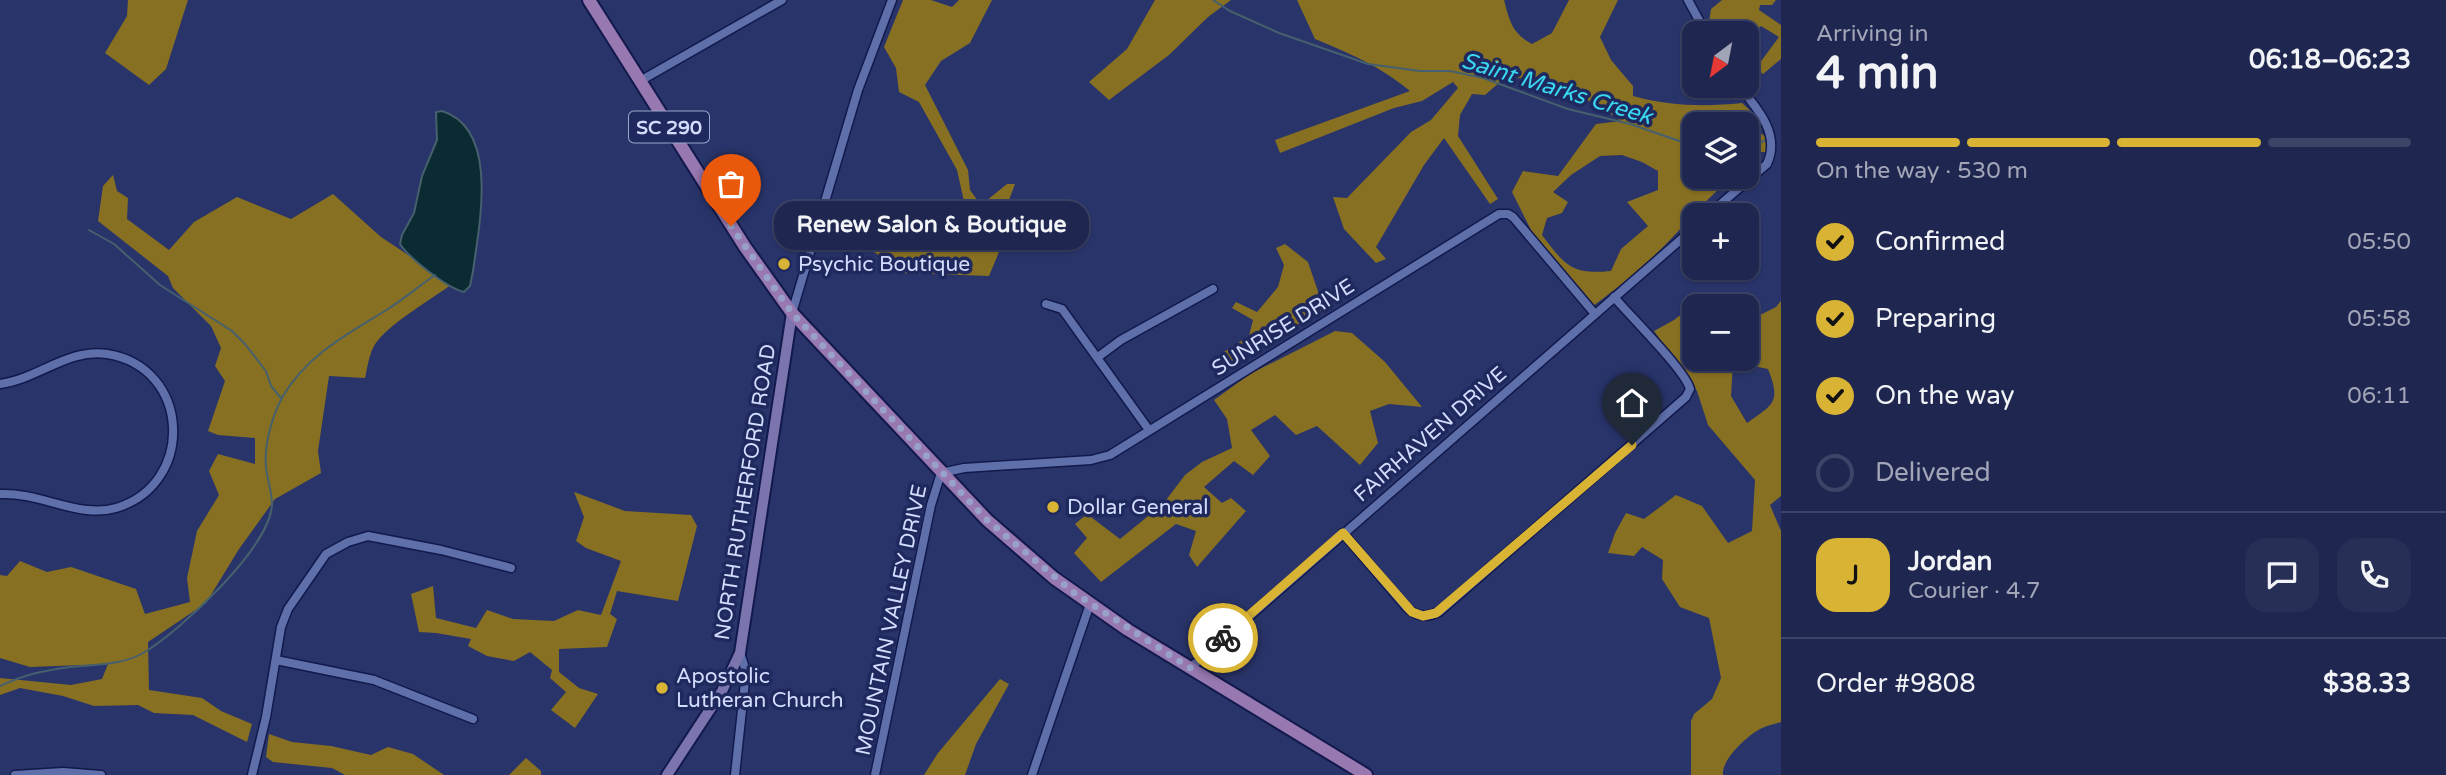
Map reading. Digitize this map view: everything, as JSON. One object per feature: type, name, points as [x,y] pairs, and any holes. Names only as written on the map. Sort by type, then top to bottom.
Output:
[{"type":"main road","name":"SC 290","points":[[589,0],[745,247],[792,313],[941,473],[1017,547],[1090,604],[1366,775]]},
{"type":"street","points":[[640,81],[782,0]]},
{"type":"street","points":[[879,0],[887,10]]},
{"type":"street","name":"NORTH RUTHERFORD ROAD","points":[[667,775],[722,691],[740,653],[792,313],[858,90],[892,0]]},
{"type":"street","points":[[1688,0],[1699,21]]},
{"type":"street","points":[[1722,203],[1767,164],[1773,155],[1774,138],[1770,122],[1749,98]]},
{"type":"street","name":"SUNRISE DRIVE","points":[[941,473],[964,468],[1101,458],[1499,215],[1508,214],[1513,217],[1595,314]]},
{"type":"street","name":"FAIRHAVEN DRIVE","points":[[1190,668],[1682,238]]},
{"type":"street","points":[[1098,357],[1121,340],[1213,289]]},
{"type":"street","points":[[1343,533],[1407,608],[1417,614],[1431,615],[1439,612],[1632,445],[1686,397],[1690,388],[1677,368],[1614,297]]},
{"type":"street","points":[[1046,304],[1062,309],[1149,430]]},
{"type":"street","points":[[0,384],[19,380],[75,356],[93,353],[116,356],[145,371],[161,389],[171,410],[174,433],[170,457],[157,481],[142,495],[122,506],[94,511],[30,495],[0,494]]},
{"type":"street","name":"MOUNTAIN VALLEY DRIVE","points":[[875,775],[931,505],[941,473]]},
{"type":"street","points":[[252,775],[264,727],[281,627],[288,609],[327,554],[348,542],[368,536],[441,550],[511,568]]},
{"type":"street","points":[[1032,775],[1090,604]]},
{"type":"street","points":[[735,775],[745,682],[745,668],[740,653]]},
{"type":"street","points":[[276,660],[374,680],[473,719]]},
{"type":"street","points":[[15,775],[63,772],[101,775]]},
{"type":"shaded area","points":[[128,0],[188,0],[166,69],[149,85],[105,53],[127,16]]},
{"type":"shaded area","points":[[903,0],[931,0],[952,7],[959,0],[992,0],[970,43],[941,61],[925,85],[968,170],[970,190],[981,205],[1007,184],[1015,184],[994,240],[999,252],[989,276],[904,273],[874,252],[965,206],[957,170],[919,102],[899,92],[896,68],[884,47]]},
{"type":"shaded area","points":[[1155,0],[1231,0],[1208,17],[1169,55],[1109,100],[1089,82],[1127,49]]},
{"type":"shaded area","points":[[1297,0],[1504,0],[1513,26],[1520,36],[1532,44],[1552,33],[1569,0],[1618,0],[1600,37],[1611,60],[1633,86],[1633,96],[1687,105],[1742,103],[1752,112],[1682,112],[1682,189],[1719,189],[1705,203],[1682,203],[1682,227],[1644,265],[1593,306],[1533,234],[1512,192],[1523,171],[1558,176],[1596,124],[1621,121],[1593,103],[1567,91],[1540,82],[1507,76],[1485,95],[1472,94],[1460,115],[1458,136],[1498,199],[1490,204],[1444,138],[1424,165],[1376,247],[1386,259],[1376,263],[1344,229],[1333,197],[1347,198],[1411,132],[1431,120],[1458,88],[1453,82],[1422,101],[1394,108],[1280,153],[1275,140],[1410,91],[1353,55],[1315,39]],"holes":[[[1622,155],[1658,171],[1658,190],[1627,202],[1648,226],[1621,249],[1611,271],[1587,271],[1570,266],[1542,235],[1547,218],[1562,213],[1568,202],[1553,192],[1571,175],[1600,156]]]},
{"type":"shaded area","points":[[1722,0],[1776,0],[1772,5],[1760,5],[1759,10],[1781,25],[1781,59],[1763,74],[1759,71],[1759,64],[1779,37],[1761,26],[1759,28],[1759,21],[1709,21],[1711,9]]},
{"type":"shaded area","points":[[442,111],[460,121],[472,137],[479,158],[482,181],[473,271],[470,286],[464,292],[429,272],[400,244],[414,213],[422,176],[437,140],[436,112]]},
{"type":"shaded area","points":[[1759,132],[1768,138],[1766,152],[1760,152]]},
{"type":"shaded area","points":[[113,175],[117,191],[128,198],[127,219],[169,250],[194,222],[237,197],[291,219],[333,194],[381,237],[452,284],[380,338],[371,354],[365,378],[329,376],[318,451],[321,473],[275,499],[239,549],[206,603],[148,642],[149,690],[202,698],[221,711],[252,724],[247,742],[193,715],[154,713],[138,705],[94,706],[63,696],[20,688],[0,695],[0,678],[71,685],[102,679],[108,664],[30,667],[0,658],[0,575],[7,576],[20,561],[47,572],[71,567],[136,589],[145,614],[190,602],[187,578],[197,531],[219,495],[209,471],[218,454],[255,464],[255,438],[218,435],[208,431],[225,381],[215,366],[221,348],[211,326],[173,288],[168,276],[98,221],[103,186]]},
{"type":"shaded area","points":[[1285,244],[1308,262],[1324,309],[1224,368],[1216,357],[1249,336],[1253,320],[1232,308],[1236,302],[1257,312],[1278,287],[1284,265],[1276,248]]},
{"type":"shaded area","points":[[1781,301],[1781,496],[1770,505],[1781,531],[1781,722],[1760,729],[1748,737],[1726,762],[1723,775],[1691,775],[1691,721],[1694,714],[1712,699],[1721,678],[1709,618],[1680,607],[1662,579],[1663,560],[1642,547],[1634,556],[1608,553],[1626,513],[1644,519],[1676,495],[1702,506],[1728,543],[1752,531],[1755,480],[1708,425],[1697,391],[1683,371],[1732,371],[1731,396],[1747,423],[1764,411],[1772,401],[1774,389],[1768,369],[1759,367],[1759,316],[1776,307]]},
{"type":"shaded area","points":[[1682,314],[1682,370],[1654,331]]},
{"type":"shaded area","points":[[1335,331],[1352,333],[1385,362],[1422,407],[1389,404],[1370,411],[1378,443],[1360,465],[1317,426],[1296,435],[1275,415],[1251,430],[1270,456],[1253,475],[1234,461],[1204,487],[1222,503],[1231,498],[1246,511],[1197,567],[1189,555],[1196,531],[1176,524],[1101,582],[1074,553],[1087,538],[1075,524],[1087,514],[1120,539],[1163,504],[1185,475],[1202,462],[1232,448],[1227,419],[1214,400],[1250,374]]},
{"type":"shaded area","points":[[574,492],[625,511],[691,515],[697,526],[678,601],[617,591],[610,614],[617,619],[607,647],[559,649],[559,672],[579,688],[598,694],[575,728],[551,710],[566,692],[550,678],[552,670],[530,652],[514,661],[487,656],[468,646],[471,639],[419,632],[411,594],[433,586],[436,618],[476,628],[487,610],[513,619],[554,621],[578,610],[601,615],[621,561],[586,548],[576,541],[584,517]]},
{"type":"shaded area","points":[[1000,679],[1009,684],[976,744],[965,775],[924,775],[938,753]]},
{"type":"shaded area","points":[[269,734],[292,742],[331,746],[371,755],[388,747],[413,754],[444,775],[345,775],[332,768],[273,762],[266,757]]},
{"type":"shaded area","points":[[526,758],[541,771],[541,775],[509,775]]},
{"type":"waterway","name":"Saint Marks Creek","points":[[1213,0],[1230,11],[1279,33],[1368,64],[1420,71],[1450,71],[1483,78],[1568,109],[1630,124],[1682,142]]},
{"type":"waterway","name":"Saint Marks Creek","points":[[1759,143],[1768,139]]},
{"type":"waterway","points":[[89,230],[114,244],[160,285],[232,331],[266,371],[271,386],[281,398]]},
{"type":"waterway","points":[[0,686],[40,672],[113,663],[136,657],[159,642],[199,608],[240,565],[268,522],[272,504],[266,467],[268,440],[279,404],[293,381],[330,346],[435,275]]},
{"type":"way so far","points":[[731,226],[792,313],[941,473],[1017,547],[1073,592],[1190,668],[1223,638]]},
{"type":"place","name":"Renew Salon & Boutique","points":[[731,226]]},
{"type":"place","name":"Psychic Boutique","points":[[784,264]]},
{"type":"place","name":"Dollar General","points":[[1053,507]]},
{"type":"place","name":"Apostolic Lutheran Church","points":[[662,688]]},
{"type":"route","points":[[1223,638],[1343,533],[1407,608],[1423,616],[1439,612],[1632,445]]}]
